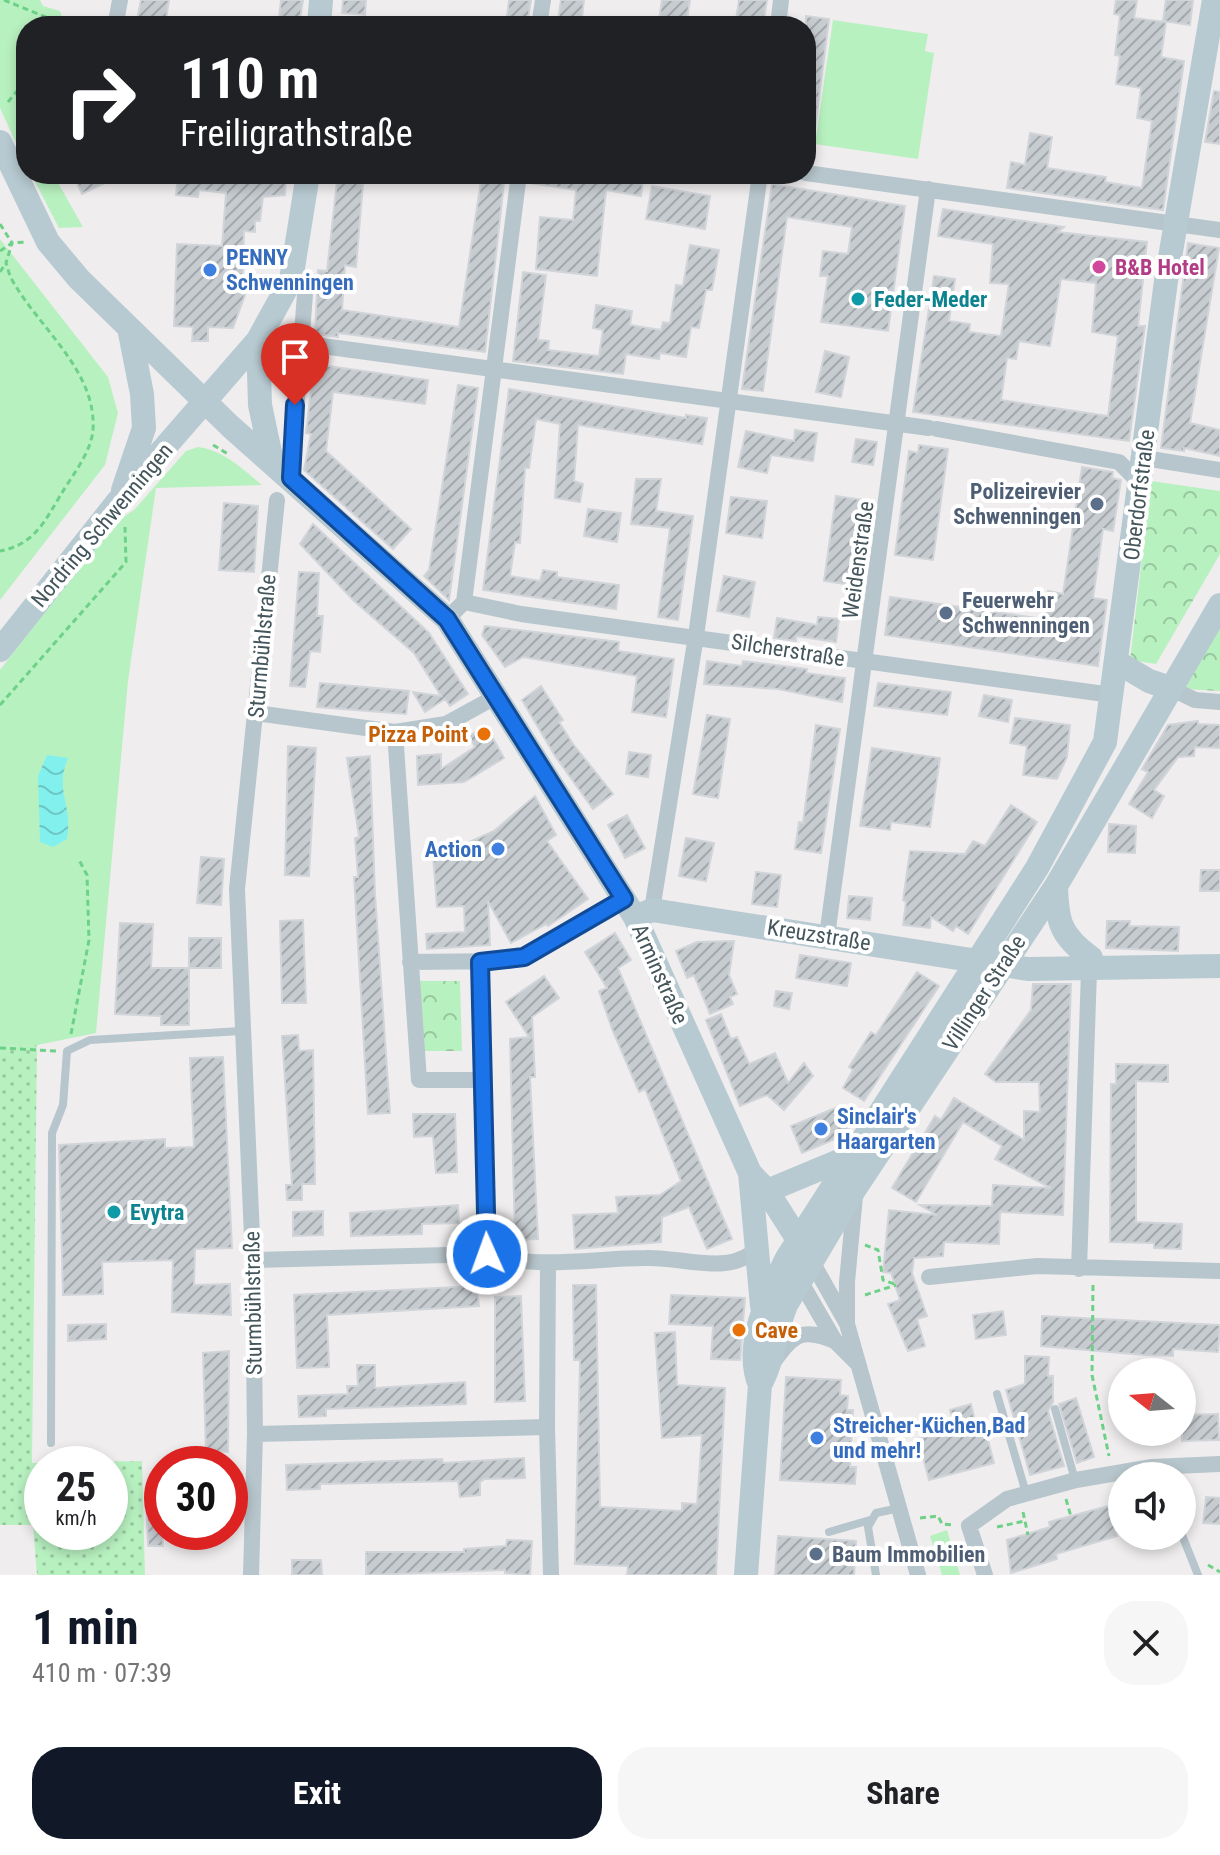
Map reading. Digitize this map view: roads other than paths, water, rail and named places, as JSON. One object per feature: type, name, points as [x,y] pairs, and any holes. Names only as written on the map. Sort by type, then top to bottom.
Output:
[{"type":"main road","name":"Oberdorfstraße","points":[[978,959],[1037,868],[1105,742],[1174,225],[1214,0]]},
{"type":"main road","name":"Arminstraße","points":[[0,142],[16,175]]},
{"type":"main road","name":"Arminstraße","points":[[20,184],[48,242],[79,279],[129,328],[205,402],[282,470],[456,611],[497,696],[637,909],[760,1199],[799,1260]]},
{"type":"main road","points":[[205,402],[258,340],[291,280],[306,184]]},
{"type":"main road","points":[[122,508],[144,428],[142,394],[129,328]]},
{"type":"main road","points":[[258,340],[260,405],[282,470]]},
{"type":"main road","name":"Nordring Schwenningen","points":[[0,650],[122,508],[205,402]]},
{"type":"main road","name":"Villinger Straße","points":[[764,1378],[754,1371],[762,1311],[856,1187],[1056,886],[1220,605]]},
{"type":"main road","points":[[1117,662],[1149,681],[1170,688]]},
{"type":"main road","points":[[1056,886],[1057,917],[1070,943],[1090,964]]},
{"type":"main road","name":"Kreuzstraße","points":[[637,909],[1028,969],[1090,964],[1220,966]]},
{"type":"main road","name":"Villinger Straße","points":[[746,1575],[764,1378],[799,1260],[851,1156],[978,959]]},
{"type":"main road","points":[[760,1199],[851,1156]]},
{"type":"main road","name":"Arminstraße","points":[[760,1199],[762,1311]]},
{"type":"street","points":[[816,174],[1220,230]]},
{"type":"street","points":[[456,611],[496,371],[518,184]]},
{"type":"street","points":[[410,962],[480,962],[524,957],[637,909],[696,636],[759,184]]},
{"type":"street","name":"Weidenstraße","points":[[827,936],[867,662],[928,189]]},
{"type":"street","points":[[282,470],[305,294]]},
{"type":"street","points":[[300,343],[728,403],[899,422],[1119,462],[1140,483]]},
{"type":"street","points":[[1144,458],[1220,470]]},
{"type":"street","name":"Sturmbühlstraße","points":[[251,1575],[255,1434],[253,1260],[237,889],[277,500]]},
{"type":"street","name":"Silcherstraße","points":[[456,611],[521,614],[696,636],[1112,695]]},
{"type":"street","points":[[1170,688],[1195,700],[1220,702]]},
{"type":"street","points":[[256,713],[395,732],[446,724],[497,696]]},
{"type":"street","points":[[395,732],[419,1080],[481,1080]]},
{"type":"street","points":[[480,962],[487,1254]]},
{"type":"street","points":[[1086,1269],[1090,964]]},
{"type":"street","points":[[856,1187],[847,1282],[847,1324],[918,1575]]},
{"type":"street","points":[[253,1260],[487,1254],[506,1260],[548,1263],[648,1258],[724,1264],[744,1259],[759,1249]]},
{"type":"street","points":[[799,1260],[847,1324]]},
{"type":"street","points":[[799,1260],[835,1341],[856,1362]]},
{"type":"street","points":[[548,1263],[547,1427],[551,1575]]},
{"type":"street","points":[[929,1277],[1037,1266],[1220,1271]]},
{"type":"street","points":[[764,1378],[794,1337],[814,1333],[835,1341]]},
{"type":"street","points":[[255,1434],[547,1427]]},
{"type":"street","points":[[1196,1467],[1220,1464]]},
{"type":"street","points":[[985,1575],[969,1526],[1007,1499],[1108,1473]]},
{"type":"lane","points":[[51,1443],[52,1133],[63,1105],[67,1051],[90,1040],[241,1031]]},
{"type":"lane","points":[[997,1394],[1023,1495]]},
{"type":"lane","points":[[1055,1409],[1076,1480]]},
{"type":"lane","points":[[876,1575],[868,1527],[876,1513],[899,1508]]},
{"type":"lane","points":[[829,1532],[871,1520]]},
{"type":"lane","points":[[1188,1550],[1198,1575]]},
{"type":"water","points":[[47,755],[68,758],[63,780],[68,816],[67,839],[53,847],[40,842],[38,776]]},
{"type":"place","name":"B&B Hotel","points":[[1099,267]]},
{"type":"place","name":"PENNY Schwenningen","points":[[210,270]]},
{"type":"place","name":"Feder-Meder","points":[[858,299]]},
{"type":"place","name":"Polizeirevier Schwenningen","points":[[1097,504]]},
{"type":"place","name":"Feuerwehr Schwenningen","points":[[946,613]]},
{"type":"place","name":"Pizza Point","points":[[484,734]]},
{"type":"place","name":"Action","points":[[498,849]]},
{"type":"place","name":"Sinclair's Haargarten","points":[[821,1129]]},
{"type":"place","name":"Evytra","points":[[114,1212]]},
{"type":"place","name":"Cave","points":[[739,1330]]},
{"type":"place","name":"Streicher-Küchen,Bad und mehr!","points":[[817,1438]]},
{"type":"place","name":"Baum Immobilien","points":[[816,1554]]}]
